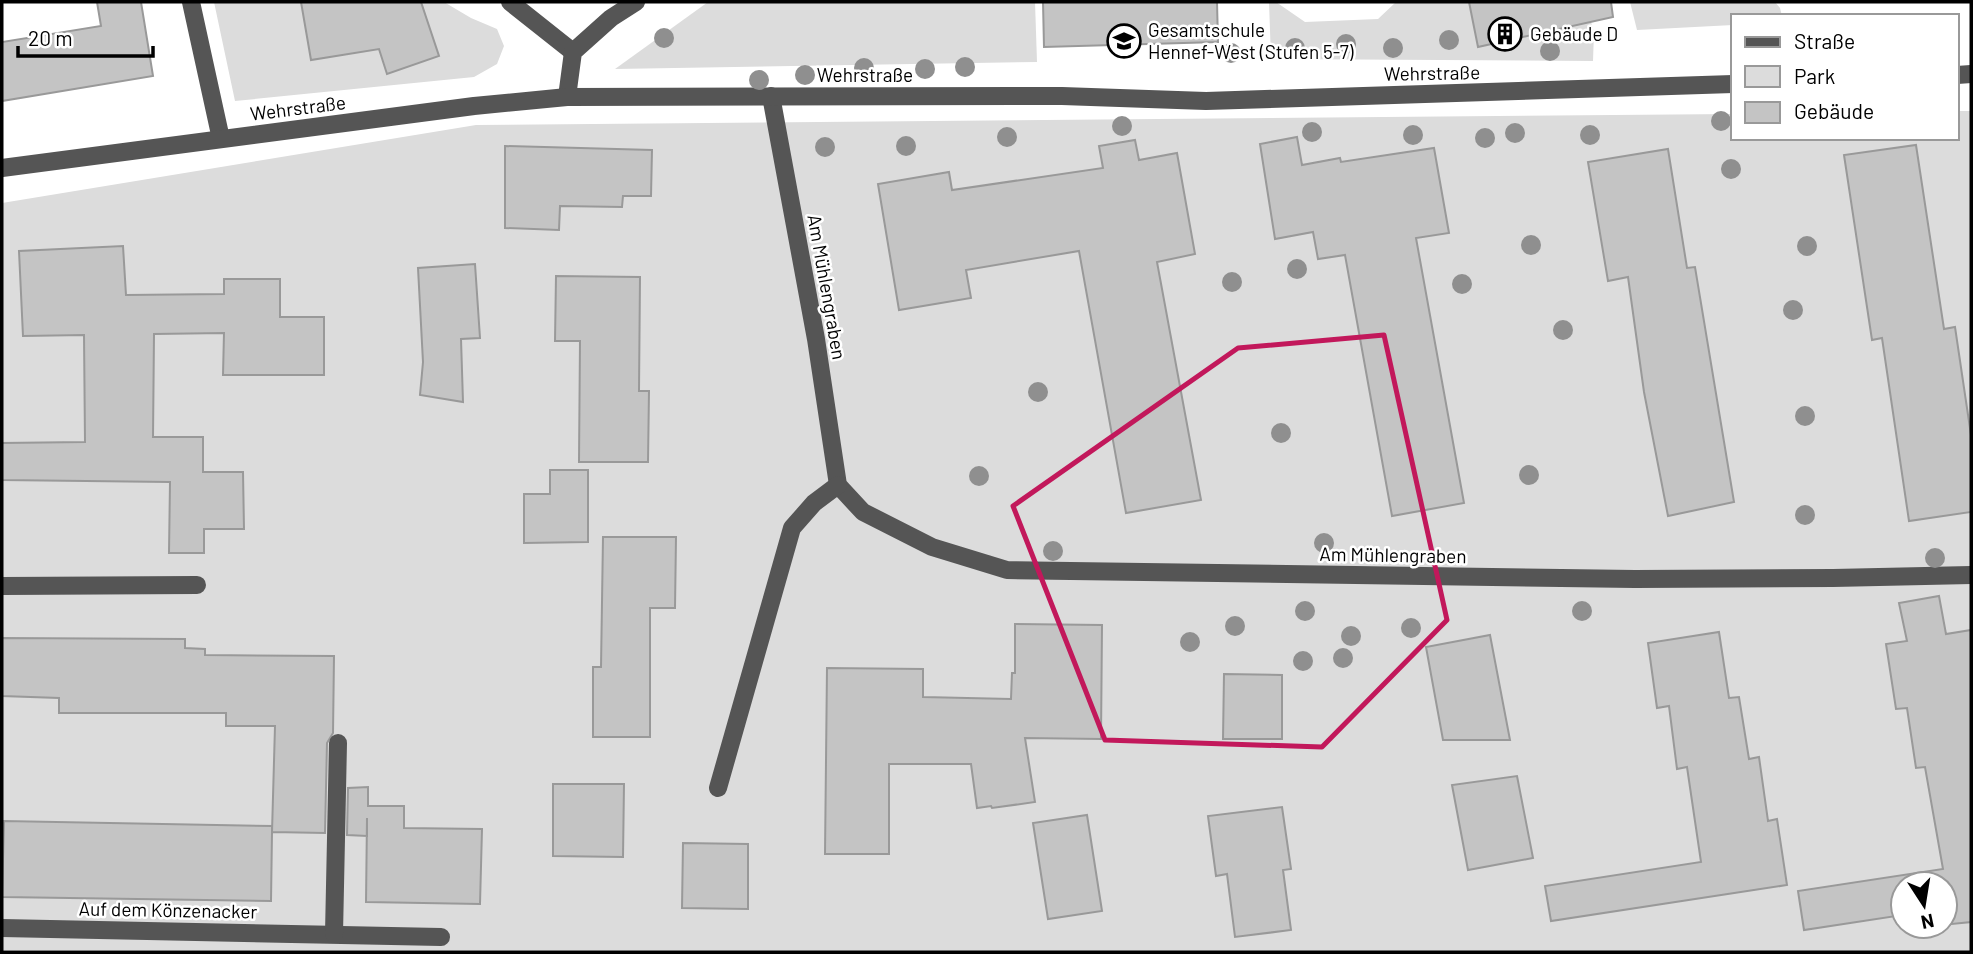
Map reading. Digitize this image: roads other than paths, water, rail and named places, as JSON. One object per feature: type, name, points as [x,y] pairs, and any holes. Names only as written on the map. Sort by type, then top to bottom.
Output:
[{"type":"street","points":[[191,2],[220,139]]},
{"type":"street","points":[[510,2],[573,52]]},
{"type":"street","points":[[567,97],[573,52],[611,18],[636,2]]},
{"type":"street","name":"Wehrstraße","points":[[2,168],[474,106],[567,97],[1062,96],[1206,101],[1731,84]]},
{"type":"street","name":"Am Mühlengraben","points":[[771,96],[816,340],[838,485],[863,512],[932,547],[1007,570],[1634,579],[1971,575]]},
{"type":"street","points":[[718,788],[792,528],[814,503],[838,485]]},
{"type":"street","points":[[2,586],[197,586]]},
{"type":"street","points":[[334,934],[338,743]]},
{"type":"street","name":"Auf dem Könzenacker","points":[[2,928],[441,937]]},
{"type":"place","name":"Gebäude D","points":[[1505,34]]},
{"type":"place","name":"Gesamtschule Hennef-West (Stufen 5-7)","points":[[1124,41]]}]
